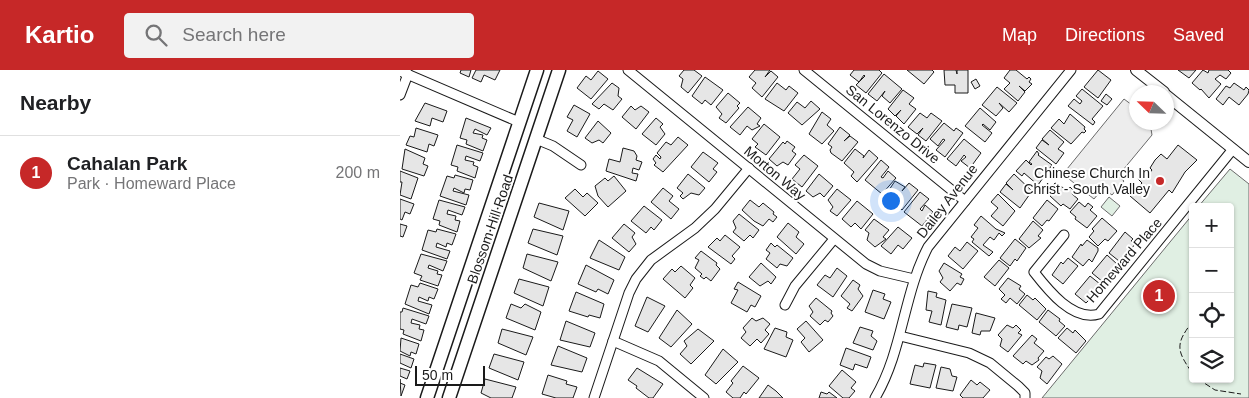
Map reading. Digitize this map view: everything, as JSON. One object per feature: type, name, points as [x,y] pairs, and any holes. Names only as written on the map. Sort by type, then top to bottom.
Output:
[{"type":"main road","name":"Blossom Hill Road","points":[[427,398],[537,70]]},
{"type":"main road","name":"Blossom Hill Road","points":[[449,398],[559,70]]},
{"type":"street","name":"Morton Way","points":[[628,70],[866,264],[880,271],[914,279]]},
{"type":"street","name":"San Lorenzo Drive","points":[[804,70],[965,200]]},
{"type":"street","name":"Dailey Avenue","points":[[875,398],[892,362],[914,279],[928,247],[1071,70]]},
{"type":"street","points":[[1136,70],[1155,85]]},
{"type":"street","points":[[400,95],[404,73],[519,122]]},
{"type":"street","points":[[1174,101],[1249,162]]},
{"type":"street","points":[[536,139],[581,165]]},
{"type":"street","name":"Homeward Place","points":[[1064,235],[1034,272],[1046,287],[1075,312],[1090,316],[1099,314],[1233,149]]},
{"type":"street","points":[[594,398],[629,292],[636,279],[652,260],[695,228],[715,209],[749,168]]},
{"type":"street","points":[[785,305],[795,286],[834,239]]},
{"type":"street","points":[[900,336],[969,353],[990,363],[1018,386],[1025,394],[1025,398]]},
{"type":"street","points":[[613,341],[659,361],[704,398]]},
{"type":"green space","points":[[1230,169],[1249,184],[1249,398],[1042,398],[1189,219],[1189,383],[1234,383],[1234,203],[1201,203]]},
{"type":"green space","points":[[1109,197],[1120,206],[1112,216],[1101,207]]},
{"type":"shaded area","points":[[1124,99],[1129,103],[1129,130],[1151,130],[1152,135],[1118,176],[1124,181],[1112,195],[1103,188],[1094,199],[1069,179],[1072,174],[1067,169]]},
{"type":"building","points":[[461,70],[471,70],[469,77],[460,73]]},
{"type":"building","points":[[476,70],[500,70],[495,80],[484,75],[481,82],[472,78]]},
{"type":"building","points":[[684,70],[694,70],[702,76],[688,93],[681,87],[683,79],[679,76]]},
{"type":"building","points":[[755,70],[770,70],[765,77],[771,71],[778,77],[762,97],[752,88],[756,83],[749,77]]},
{"type":"building","points":[[854,70],[879,70],[882,73],[866,93],[856,85],[859,82],[850,75]]},
{"type":"building","points":[[907,70],[932,70],[934,72],[924,84]]},
{"type":"building","points":[[944,70],[956,70],[957,74],[957,70],[968,70],[968,93],[955,93],[955,85],[945,85]]},
{"type":"building","points":[[1010,70],[1016,70],[1027,79],[1029,77],[1031,79],[1029,82],[1032,84],[1025,91],[1019,86],[1025,92],[1018,101],[1004,89],[1010,83],[1004,78]]},
{"type":"building","points":[[1098,70],[1111,80],[1098,98],[1084,87]]},
{"type":"building","points":[[1178,70],[1196,70],[1189,78]]},
{"type":"building","points":[[1203,70],[1208,73],[1209,70],[1228,70],[1231,73],[1226,79],[1220,75],[1215,79],[1221,84],[1209,98],[1192,83]]},
{"type":"building","points":[[598,71],[608,79],[591,99],[577,88],[586,76],[591,80]]},
{"type":"building","points":[[884,74],[902,89],[890,103],[882,96],[885,91],[877,101],[868,94]]},
{"type":"building","points":[[705,77],[723,90],[711,105],[705,100],[702,104],[692,96]]},
{"type":"building","points":[[976,79],[980,86],[975,89],[971,82]]},
{"type":"building","points":[[612,83],[619,88],[618,96],[622,99],[613,110],[604,104],[599,109],[592,104]]},
{"type":"building","points":[[777,83],[786,90],[789,86],[798,93],[784,111],[765,99]]},
{"type":"building","points":[[1234,83],[1244,90],[1246,87],[1249,90],[1248,94],[1239,105],[1229,97],[1223,105],[1216,99],[1226,86],[1230,88]]},
{"type":"building","points":[[997,87],[1017,103],[1009,112],[999,103],[1003,108],[996,116],[982,105]]},
{"type":"building","points":[[1082,89],[1103,106],[1092,119],[1095,122],[1093,125],[1068,106],[1074,99],[1080,104],[1082,101],[1076,96]]},
{"type":"building","points":[[903,90],[914,98],[909,104],[916,109],[904,124],[896,116],[901,110],[895,116],[888,109]]},
{"type":"building","points":[[728,93],[740,103],[737,106],[739,108],[726,123],[719,118],[722,114],[716,107]]},
{"type":"building","points":[[1106,94],[1112,99],[1107,105],[1101,101]]},
{"type":"building","points":[[811,101],[820,109],[802,125],[788,113],[797,102],[805,108]]},
{"type":"building","points":[[425,103],[447,111],[443,122],[432,118],[430,126],[415,121]]},
{"type":"building","points":[[574,105],[590,114],[577,137],[567,131],[573,120],[567,117]]},
{"type":"building","points":[[631,106],[635,110],[641,106],[649,112],[636,129],[622,117]]},
{"type":"building","points":[[748,107],[761,118],[757,124],[760,126],[752,130],[747,126],[740,135],[730,127]]},
{"type":"building","points":[[980,108],[996,122],[990,130],[982,125],[992,133],[985,142],[965,126]]},
{"type":"building","points":[[822,112],[831,119],[827,125],[834,131],[822,144],[809,134]]},
{"type":"building","points":[[920,113],[927,118],[931,113],[942,121],[926,141],[918,135],[923,128],[917,134],[908,127]]},
{"type":"building","points":[[1070,114],[1085,127],[1086,131],[1082,132],[1071,144],[1051,128],[1059,119],[1064,124]]},
{"type":"building","points":[[466,118],[491,128],[487,135],[475,129],[473,133],[483,135],[482,138],[487,140],[483,151],[466,144],[467,140],[460,138]]},
{"type":"building","points":[[656,118],[663,124],[660,127],[665,134],[656,145],[642,134]]},
{"type":"building","points":[[598,121],[611,133],[603,143],[599,140],[592,143],[585,138]]},
{"type":"building","points":[[944,123],[954,131],[956,128],[963,133],[945,157],[936,150],[945,140],[943,139],[938,146],[930,139]]},
{"type":"building","points":[[764,124],[780,137],[766,155],[755,147],[758,144],[752,139]]},
{"type":"building","points":[[840,127],[850,135],[844,141],[850,136],[858,142],[842,161],[831,153],[832,147],[828,144]]},
{"type":"building","points":[[416,128],[438,135],[434,146],[429,144],[427,152],[406,145],[410,136],[414,137]]},
{"type":"building","points":[[1050,130],[1064,142],[1058,149],[1064,153],[1056,164],[1036,148],[1042,140],[1049,145],[1042,139]]},
{"type":"building","points":[[678,137],[688,145],[663,172],[654,165],[656,163],[653,159],[656,155],[660,159],[661,157],[657,153],[666,142],[671,145]]},
{"type":"building","points":[[964,139],[981,153],[970,168],[961,161],[966,157],[964,155],[956,166],[947,159]]},
{"type":"building","points":[[787,141],[795,147],[792,151],[796,154],[788,165],[783,162],[777,166],[769,159],[783,142],[785,144]]},
{"type":"building","points":[[457,145],[483,153],[480,161],[466,156],[465,160],[474,162],[473,165],[478,167],[475,178],[457,171],[458,167],[451,165]]},
{"type":"building","name":"Chinese Church In Christ - South Valley","points":[[1178,145],[1197,160],[1185,172],[1172,193],[1169,190],[1150,213],[1130,196],[1142,183],[1138,179],[1143,173],[1147,176],[1152,170],[1150,168],[1155,160],[1161,154],[1167,159]]},
{"type":"building","points":[[623,148],[634,151],[637,156],[636,160],[642,162],[639,170],[633,168],[632,173],[638,174],[636,181],[606,171],[609,159],[620,162]]},
{"type":"building","points":[[405,149],[425,158],[423,164],[428,166],[424,176],[402,169]]},
{"type":"building","points":[[855,149],[864,156],[863,158],[869,150],[878,158],[857,182],[851,176],[854,172],[844,163]]},
{"type":"building","points":[[1037,151],[1038,155],[1052,165],[1038,185],[1024,173],[1022,176],[1016,171],[1026,160],[1031,165],[1029,162]]},
{"type":"building","points":[[703,152],[718,163],[713,169],[717,172],[709,182],[691,167]]},
{"type":"building","points":[[804,155],[818,166],[802,187],[792,179],[800,169],[795,165]]},
{"type":"building","points":[[881,160],[889,167],[881,177],[883,178],[888,171],[896,178],[882,194],[865,180]]},
{"type":"building","points":[[400,171],[418,178],[411,199],[400,195],[402,182],[400,182]]},
{"type":"building","points":[[688,174],[705,188],[699,195],[691,193],[683,199],[680,196],[683,193],[677,188]]},
{"type":"building","points":[[819,174],[833,186],[824,197],[820,193],[813,197],[806,191]]},
{"type":"building","points":[[1014,174],[1032,191],[1020,208],[1000,192],[1006,184],[1013,190],[1006,183]]},
{"type":"building","points":[[455,175],[473,180],[470,190],[465,189],[464,193],[454,188],[453,191],[469,195],[466,205],[440,196],[447,176],[454,178]]},
{"type":"building","points":[[614,176],[626,191],[608,207],[598,196],[595,186],[605,178],[608,181]]},
{"type":"building","points":[[895,181],[905,187],[902,191],[909,183],[918,190],[902,210],[885,196]]},
{"type":"building","points":[[1055,183],[1067,190],[1070,187],[1074,191],[1072,194],[1078,199],[1070,209],[1063,204],[1061,206],[1050,196],[1054,191],[1051,188]]},
{"type":"building","points":[[663,188],[673,196],[669,201],[679,209],[671,219],[651,202]]},
{"type":"building","points":[[575,189],[583,197],[587,193],[598,203],[585,216],[565,198]]},
{"type":"building","points":[[837,189],[851,200],[837,216],[830,211],[833,207],[828,200]]},
{"type":"building","points":[[920,192],[929,199],[920,209],[922,211],[925,205],[933,212],[922,226],[904,212]]},
{"type":"building","points":[[998,194],[1015,211],[1003,226],[991,216],[998,208],[991,202]]},
{"type":"building","points":[[400,199],[414,204],[410,214],[405,212],[402,220],[400,219]]},
{"type":"building","points":[[439,200],[465,207],[462,215],[448,210],[447,214],[456,216],[455,220],[460,221],[457,232],[439,225],[440,221],[433,219]]},
{"type":"building","points":[[750,200],[759,207],[763,203],[777,217],[773,222],[769,219],[763,226],[754,221],[742,210]]},
{"type":"building","points":[[1047,200],[1058,209],[1049,221],[1047,220],[1042,226],[1033,218]]},
{"type":"building","points":[[857,201],[873,214],[861,229],[855,223],[851,227],[842,219]]},
{"type":"building","points":[[1079,202],[1085,207],[1088,203],[1093,207],[1090,210],[1097,216],[1087,228],[1075,219],[1076,217],[1070,212]]},
{"type":"building","points":[[539,203],[569,211],[563,230],[534,217]]},
{"type":"building","points":[[644,206],[662,220],[654,230],[651,227],[646,233],[631,221]]},
{"type":"building","points":[[739,214],[759,230],[753,238],[750,235],[744,241],[733,232],[736,228],[733,221]]},
{"type":"building","points":[[981,216],[996,229],[1005,233],[1002,236],[999,233],[994,240],[990,237],[983,245],[993,252],[989,256],[972,242],[974,239],[971,237],[978,228],[974,225]]},
{"type":"building","points":[[1102,218],[1117,231],[1108,241],[1105,239],[1098,246],[1089,237],[1094,231],[1092,229]]},
{"type":"building","points":[[874,219],[889,230],[883,237],[886,239],[875,247],[867,240],[869,233],[865,230]]},
{"type":"building","points":[[1033,221],[1043,230],[1038,236],[1041,238],[1029,248],[1019,239]]},
{"type":"building","points":[[788,223],[799,232],[796,237],[804,244],[796,254],[777,237]]},
{"type":"building","points":[[400,224],[407,226],[403,237],[400,236]]},
{"type":"building","points":[[624,224],[635,233],[632,237],[636,244],[629,252],[612,238]]},
{"type":"building","points":[[898,227],[912,238],[903,249],[898,245],[891,254],[881,246]]},
{"type":"building","points":[[437,229],[456,234],[452,245],[447,243],[446,247],[437,243],[436,247],[450,251],[447,259],[422,250],[428,230],[436,232]]},
{"type":"building","points":[[533,229],[563,236],[557,255],[528,243]]},
{"type":"building","points":[[1125,232],[1133,239],[1131,241],[1135,244],[1126,256],[1124,255],[1119,261],[1109,253]]},
{"type":"building","points":[[725,235],[740,247],[732,256],[735,259],[731,264],[708,247],[717,238],[720,241]]},
{"type":"building","points":[[1015,239],[1026,248],[1017,261],[1015,259],[1010,266],[1000,258]]},
{"type":"building","points":[[599,240],[625,257],[619,270],[590,258]]},
{"type":"building","points":[[1087,240],[1098,248],[1098,251],[1092,262],[1089,259],[1083,266],[1072,257],[1081,244],[1082,246]]},
{"type":"building","points":[[967,242],[978,251],[963,269],[948,256],[955,247],[960,251]]},
{"type":"building","points":[[771,243],[775,247],[777,245],[793,258],[787,266],[780,264],[777,268],[766,259],[770,253],[766,250]]},
{"type":"building","points":[[701,251],[717,263],[716,265],[720,269],[711,281],[706,277],[704,279],[700,276],[702,274],[695,268],[699,260],[695,258]]},
{"type":"building","points":[[421,254],[447,261],[443,271],[429,265],[428,268],[438,271],[437,274],[442,275],[438,286],[420,280],[422,276],[414,273]]},
{"type":"building","points":[[527,254],[558,262],[551,281],[523,268]]},
{"type":"building","points":[[1107,255],[1117,264],[1112,270],[1114,271],[1103,282],[1092,273]]},
{"type":"building","points":[[1068,258],[1078,266],[1063,284],[1052,275],[1061,262],[1063,264]]},
{"type":"building","points":[[999,260],[1009,268],[995,286],[984,277]]},
{"type":"building","points":[[761,263],[776,277],[771,284],[768,281],[760,286],[749,277]]},
{"type":"building","points":[[944,263],[962,274],[960,277],[964,279],[961,285],[957,283],[950,291],[940,282],[943,278],[939,271]]},
{"type":"building","points":[[586,265],[614,280],[608,294],[598,289],[596,292],[578,284]]},
{"type":"building","points":[[681,266],[695,278],[690,285],[693,288],[685,298],[663,279],[672,269],[675,272]]},
{"type":"building","points":[[837,268],[847,276],[833,297],[817,285],[825,275],[830,278]]},
{"type":"building","points":[[1090,276],[1100,284],[1095,290],[1097,292],[1086,303],[1075,294]]},
{"type":"building","points":[[1008,278],[1021,286],[1019,289],[1025,294],[1017,304],[1010,298],[1006,303],[1001,299],[1005,295],[999,289]]},
{"type":"building","points":[[519,279],[549,287],[543,306],[514,293]]},
{"type":"building","points":[[853,280],[860,285],[858,289],[863,296],[852,311],[847,308],[850,304],[841,296]]},
{"type":"building","points":[[738,282],[761,296],[755,307],[751,305],[747,312],[731,303],[738,290],[734,289]]},
{"type":"building","points":[[420,283],[438,289],[434,299],[429,297],[428,301],[419,297],[418,301],[432,305],[429,314],[405,304],[411,285],[418,287]]},
{"type":"building","points":[[873,290],[885,294],[883,299],[891,302],[884,319],[865,312]]},
{"type":"building","points":[[928,291],[937,293],[936,297],[946,300],[941,325],[929,322],[932,311],[926,310]]},
{"type":"building","points":[[576,292],[604,304],[600,318],[589,315],[588,317],[569,311]]},
{"type":"building","points":[[1027,295],[1033,300],[1035,298],[1046,309],[1037,320],[1019,305]]},
{"type":"building","points":[[647,297],[665,306],[648,332],[635,326]]},
{"type":"building","points":[[816,298],[832,311],[833,316],[828,322],[825,320],[820,325],[810,316],[813,312],[809,306]]},
{"type":"building","points":[[511,304],[521,308],[525,304],[541,312],[535,330],[506,318]]},
{"type":"building","points":[[952,304],[972,308],[967,327],[959,325],[958,330],[946,327]]},
{"type":"building","points":[[403,308],[429,316],[426,324],[412,319],[411,323],[420,325],[419,329],[424,330],[421,341],[403,334],[404,330],[400,329],[400,312],[402,312]]},
{"type":"building","points":[[677,310],[692,324],[671,347],[659,338]]},
{"type":"building","points":[[1048,310],[1060,319],[1059,321],[1065,326],[1056,336],[1039,322]]},
{"type":"building","points":[[976,313],[995,318],[990,331],[981,331],[980,335],[972,333]]},
{"type":"building","points":[[752,318],[756,321],[763,318],[770,324],[765,330],[769,334],[761,343],[757,339],[750,346],[741,338],[746,332],[743,328]]},
{"type":"building","points":[[566,321],[595,333],[590,347],[560,340]]},
{"type":"building","points":[[806,321],[823,340],[809,352],[801,342],[805,338],[797,329]]},
{"type":"building","points":[[1007,325],[1013,328],[1016,325],[1021,330],[1018,333],[1022,335],[1008,352],[1000,346],[1002,339],[998,335]]},
{"type":"building","points":[[860,327],[873,331],[871,336],[877,341],[873,350],[853,343]]},
{"type":"building","points":[[775,328],[787,332],[786,337],[793,340],[786,357],[764,349]]},
{"type":"building","points":[[1067,328],[1073,333],[1075,330],[1086,341],[1076,353],[1058,338]]},
{"type":"building","points":[[502,329],[533,337],[526,355],[498,343]]},
{"type":"building","points":[[698,329],[714,341],[691,364],[680,354],[687,346],[684,341]]},
{"type":"building","points":[[1032,335],[1037,339],[1034,343],[1044,351],[1038,358],[1039,360],[1032,365],[1026,361],[1023,364],[1013,356]]},
{"type":"building","points":[[401,338],[419,344],[416,354],[411,352],[410,356],[400,351]]},
{"type":"building","points":[[558,346],[587,358],[582,372],[551,365]]},
{"type":"building","points":[[846,348],[871,357],[867,368],[855,364],[853,370],[840,365]]},
{"type":"building","points":[[723,349],[738,362],[716,384],[705,375]]},
{"type":"building","points":[[400,354],[414,359],[411,368],[400,363]]},
{"type":"building","points":[[494,354],[524,362],[518,380],[489,368]]},
{"type":"building","points":[[1053,356],[1062,364],[1047,384],[1040,378],[1042,371],[1037,367],[1046,357],[1049,359]]},
{"type":"building","points":[[924,363],[936,365],[930,388],[910,384],[915,365],[923,367]]},
{"type":"building","points":[[743,366],[759,378],[746,394],[744,392],[740,398],[733,398],[726,392],[733,383],[731,381]]},
{"type":"building","points":[[941,367],[950,369],[952,376],[957,377],[953,391],[936,388]]},
{"type":"building","points":[[400,368],[410,371],[407,379],[400,376]]},
{"type":"building","points":[[637,368],[663,384],[653,398],[649,398],[628,380]]},
{"type":"building","points":[[842,370],[856,382],[851,388],[855,391],[849,398],[843,398],[829,386]]},
{"type":"building","points":[[548,375],[567,381],[566,384],[577,387],[573,398],[556,398],[542,394]]},
{"type":"building","points":[[485,379],[516,387],[512,398],[491,398],[481,393]]},
{"type":"building","points":[[971,380],[977,385],[980,382],[990,390],[983,398],[963,398],[960,395]]},
{"type":"building","points":[[400,383],[405,385],[401,396]]},
{"type":"building","points":[[768,385],[776,391],[783,398],[759,398]]},
{"type":"building","points":[[821,392],[827,394],[829,392],[837,398],[819,398]]},
{"type":"fence","points":[[1189,326],[1183,336],[1180,347],[1183,359],[1189,368]]},
{"type":"fence","points":[[1204,383],[1215,390],[1241,394]]},
{"type":"place","name":"Chinese Church In Christ - South Valley","points":[[1160,181]]},
{"type":"place","name":"Cahalan Park","points":[[1159,296]]}]
